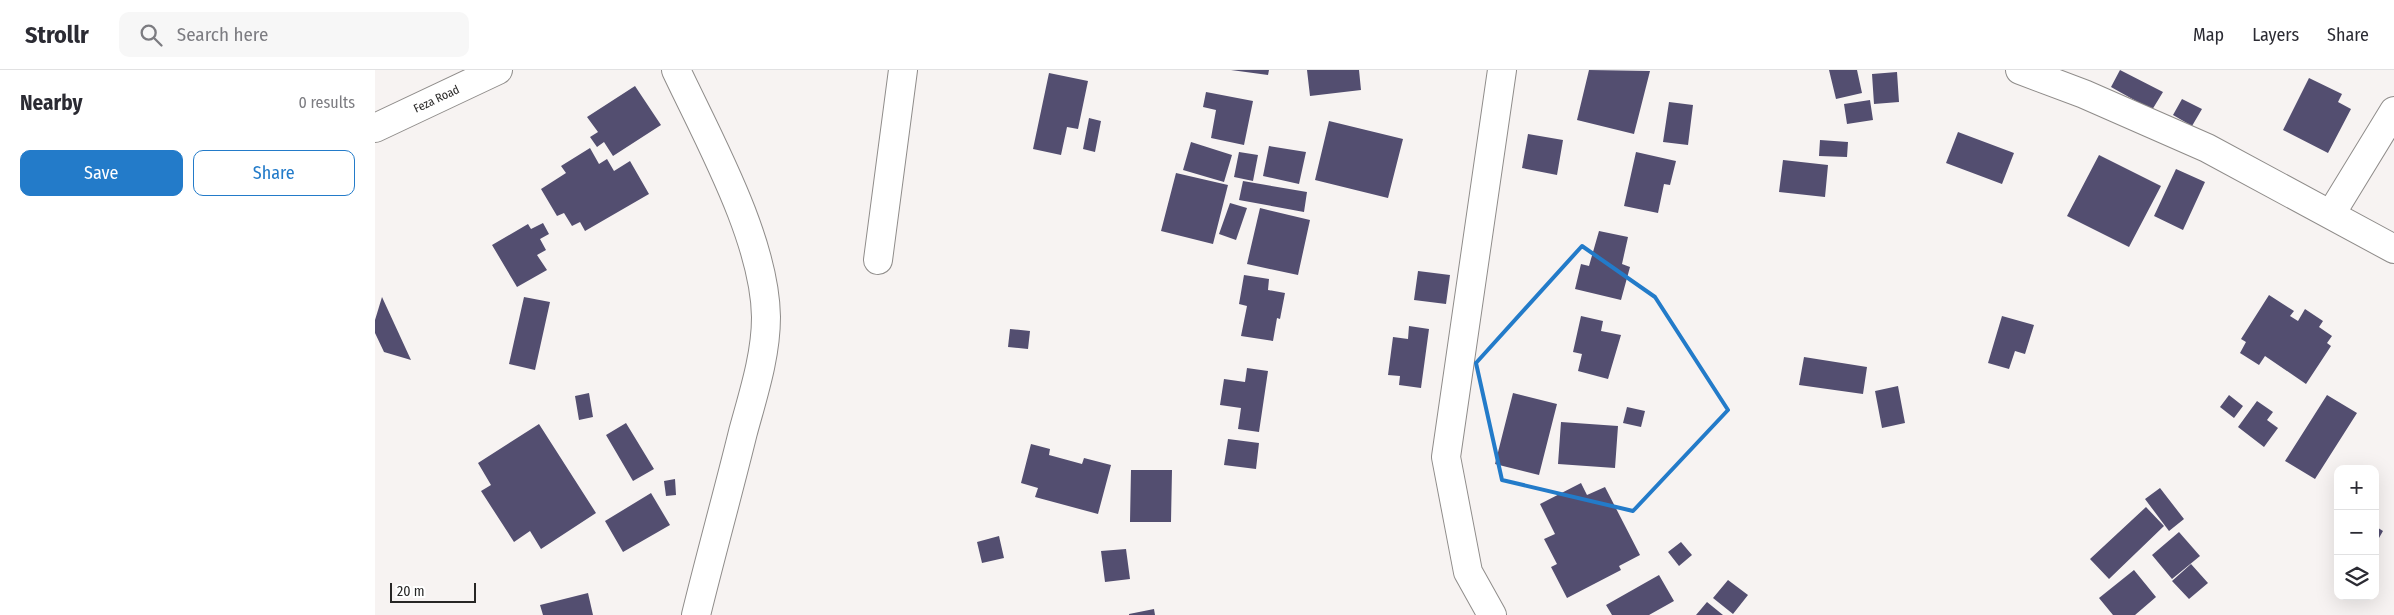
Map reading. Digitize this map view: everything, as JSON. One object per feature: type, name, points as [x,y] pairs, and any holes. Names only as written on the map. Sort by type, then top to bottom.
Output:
[{"type":"street","name":"Feza Road","points":[[375,128],[498,70]]},
{"type":"street","points":[[676,70],[733,192],[759,267],[765,317],[759,368],[713,542],[696,615]]},
{"type":"street","points":[[878,260],[903,70]]},
{"type":"street","points":[[1492,615],[1468,572],[1446,457],[1502,70]]},
{"type":"street","points":[[2020,70],[2084,94],[2207,148],[2394,249]]},
{"type":"street","points":[[2331,214],[2394,111]]},
{"type":"highlighted area","points":[[1582,246],[1655,297],[1728,410],[1633,511],[1502,480],[1476,363]]},
{"type":"building","points":[[1231,70],[1269,70],[1268,75]]},
{"type":"building","points":[[1307,70],[1359,70],[1361,90],[1310,96]]},
{"type":"building","points":[[1589,70],[1650,71],[1634,134],[1577,120]]},
{"type":"building","points":[[1829,70],[1857,70],[1862,93],[1836,99]]},
{"type":"building","points":[[2120,70],[2163,92],[2152,110],[2111,87]]},
{"type":"building","points":[[1897,72],[1899,102],[1874,104],[1872,74]]},
{"type":"building","points":[[1049,73],[1088,81],[1078,129],[1067,127],[1061,155],[1033,149]]},
{"type":"building","points":[[2309,78],[2342,94],[2338,102],[2351,109],[2328,153],[2283,130]]},
{"type":"building","points":[[635,86],[661,125],[613,156],[604,142],[597,147],[590,137],[598,132],[587,117]]},
{"type":"building","points":[[1206,92],[1253,101],[1244,145],[1211,138],[1216,110],[1203,107]]},
{"type":"building","points":[[2182,99],[2202,109],[2192,126],[2173,115]]},
{"type":"building","points":[[1870,100],[1873,120],[1847,124],[1844,104]]},
{"type":"building","points":[[1669,102],[1693,105],[1688,145],[1663,142]]},
{"type":"building","points":[[1089,118],[1101,121],[1095,152],[1083,149]]},
{"type":"building","points":[[1329,121],[1403,139],[1388,198],[1315,180]]},
{"type":"building","points":[[1958,132],[2014,153],[2002,184],[1946,163]]},
{"type":"building","points":[[1528,134],[1563,140],[1557,175],[1522,168]]},
{"type":"building","points":[[1820,140],[1848,142],[1847,157],[1819,156]]},
{"type":"building","points":[[1191,142],[1232,155],[1224,182],[1183,170]]},
{"type":"building","points":[[1269,146],[1306,152],[1299,184],[1263,176]]},
{"type":"building","points":[[590,148],[599,164],[607,159],[614,171],[630,161],[649,194],[585,231],[580,222],[572,226],[564,213],[557,216],[541,189],[566,173],[561,166]]},
{"type":"building","points":[[1239,152],[1258,155],[1253,181],[1234,177]]},
{"type":"building","points":[[1636,152],[1676,161],[1670,185],[1664,184],[1658,213],[1624,206]]},
{"type":"building","points":[[2099,155],[2161,186],[2129,247],[2067,216]]},
{"type":"building","points":[[1783,160],[1828,165],[1825,197],[1779,192]]},
{"type":"building","points":[[2176,169],[2205,182],[2183,230],[2154,216]]},
{"type":"building","points":[[1176,173],[1228,185],[1213,244],[1161,231]]},
{"type":"building","points":[[1243,181],[1307,192],[1304,212],[1239,200]]},
{"type":"building","points":[[1230,203],[1247,208],[1236,240],[1219,234]]},
{"type":"building","points":[[1260,208],[1310,220],[1298,275],[1247,264]]},
{"type":"building","points":[[543,223],[549,234],[540,239],[546,250],[537,255],[547,270],[517,287],[492,245],[528,224],[531,229]]},
{"type":"building","points":[[1599,231],[1628,237],[1622,264],[1630,267],[1621,300],[1575,289],[1581,264],[1589,266]]},
{"type":"building","points":[[1418,271],[1450,275],[1446,304],[1414,300]]},
{"type":"building","points":[[1244,275],[1269,279],[1268,290],[1285,293],[1280,319],[1277,318],[1273,341],[1241,336],[1247,306],[1239,304]]},
{"type":"building","points":[[2269,295],[2294,311],[2290,316],[2298,321],[2305,309],[2323,321],[2319,327],[2332,336],[2327,343],[2331,346],[2306,384],[2265,356],[2259,365],[2240,353],[2246,342],[2241,339]]},
{"type":"building","points":[[382,297],[411,360],[384,352],[375,333],[375,320]]},
{"type":"building","points":[[524,297],[550,302],[535,370],[509,364]]},
{"type":"building","points":[[1581,316],[1603,321],[1601,331],[1621,335],[1608,379],[1578,371],[1582,354],[1573,352]]},
{"type":"building","points":[[2002,316],[2034,325],[2025,354],[2015,351],[2009,369],[1988,363]]},
{"type":"building","points":[[1409,326],[1429,329],[1421,388],[1399,385],[1400,376],[1388,375],[1393,337],[1408,339]]},
{"type":"building","points":[[1010,329],[1030,331],[1028,349],[1008,347]]},
{"type":"building","points":[[1804,357],[1867,367],[1863,394],[1799,385]]},
{"type":"building","points":[[1247,368],[1268,371],[1259,432],[1238,429],[1241,408],[1220,405],[1224,379],[1245,382]]},
{"type":"building","points":[[1898,386],[1905,423],[1882,428],[1875,391]]},
{"type":"building","points":[[589,393],[593,417],[579,420],[575,396]]},
{"type":"building","points":[[1513,393],[1557,404],[1539,475],[1495,464]]},
{"type":"building","points":[[2229,395],[2243,406],[2234,418],[2220,407]]},
{"type":"building","points":[[2327,395],[2357,413],[2315,479],[2285,461]]},
{"type":"building","points":[[2257,401],[2273,412],[2267,420],[2278,428],[2264,447],[2238,427]]},
{"type":"building","points":[[1627,407],[1645,411],[1641,427],[1623,423]]},
{"type":"building","points":[[1561,422],[1618,426],[1615,468],[1558,464]]},
{"type":"building","points":[[626,423],[654,469],[633,481],[606,435]]},
{"type":"building","points":[[539,424],[596,513],[541,549],[530,531],[514,542],[481,491],[491,485],[478,463]]},
{"type":"building","points":[[1228,439],[1259,443],[1256,469],[1224,465]]},
{"type":"building","points":[[1031,444],[1050,449],[1049,455],[1082,464],[1084,458],[1111,465],[1098,514],[1035,497],[1038,488],[1021,483]]},
{"type":"building","points":[[1131,470],[1172,470],[1171,522],[1130,522]]},
{"type":"building","points":[[675,479],[676,495],[666,496],[664,481]]},
{"type":"building","points":[[1581,483],[1587,495],[1605,487],[1640,555],[1619,566],[1621,570],[1567,598],[1551,567],[1557,564],[1544,539],[1555,534],[1540,504]]},
{"type":"building","points":[[2160,488],[2184,519],[2169,531],[2145,499]]},
{"type":"building","points":[[651,493],[670,525],[623,552],[605,521]]},
{"type":"building","points":[[2146,507],[2164,526],[2109,579],[2090,559]]},
{"type":"building","points":[[2379,528],[2383,531],[2379,538]]},
{"type":"building","points":[[2179,532],[2200,556],[2172,579],[2152,555]]},
{"type":"building","points":[[999,536],[1004,558],[982,563],[977,542]]},
{"type":"building","points":[[1681,542],[1692,555],[1679,566],[1668,552]]},
{"type":"building","points":[[1126,549],[1130,579],[1105,582],[1101,551]]},
{"type":"building","points":[[2191,564],[2208,583],[2189,599],[2172,581]]},
{"type":"building","points":[[2134,570],[2156,597],[2135,615],[2113,615],[2099,598]]},
{"type":"building","points":[[1659,575],[1674,601],[1649,615],[1612,615],[1606,605]]},
{"type":"building","points":[[1728,580],[1748,595],[1733,614],[1713,598]]},
{"type":"building","points":[[588,593],[593,615],[543,615],[540,605]]},
{"type":"building","points":[[1707,602],[1723,615],[1696,615]]},
{"type":"building","points":[[1154,609],[1155,615],[1129,615],[1129,614]]}]
